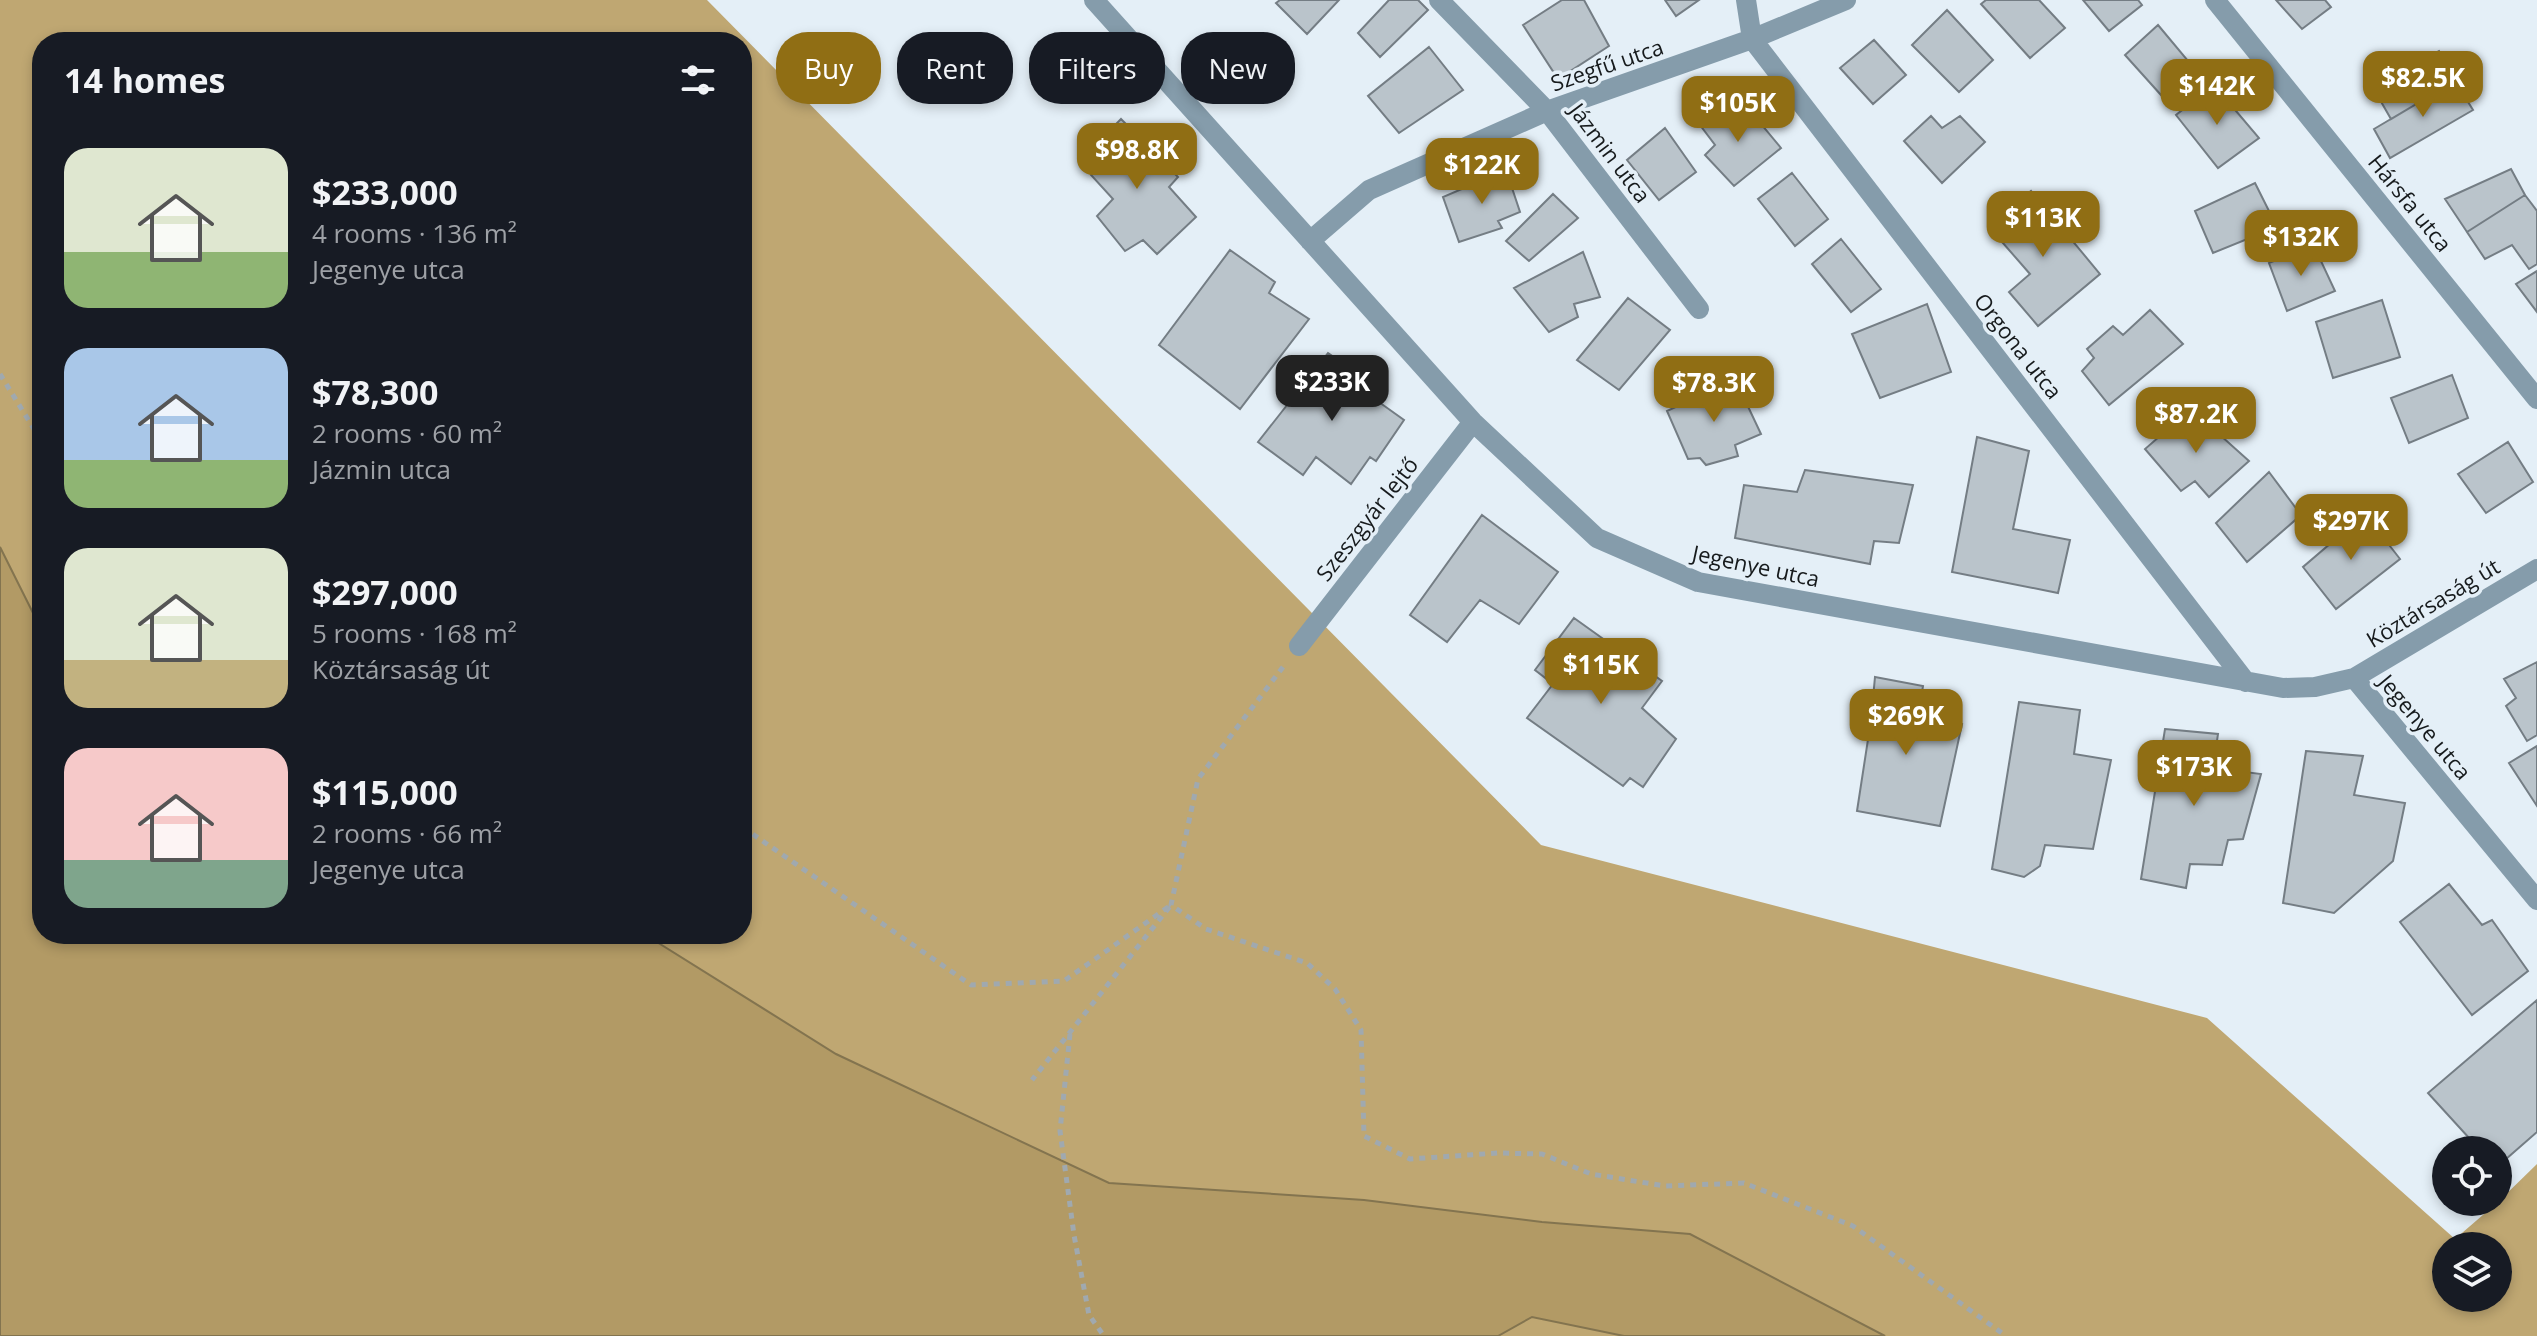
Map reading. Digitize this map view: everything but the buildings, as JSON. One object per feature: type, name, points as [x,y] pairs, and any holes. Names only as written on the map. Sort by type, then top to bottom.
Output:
[{"type":"street","name":"Jegenye utca","points":[[1094,0],[1473,422],[1597,538],[1698,582],[2283,688],[2315,687],[2354,678],[2537,900]]},
{"type":"street","name":"Jázmin utca","points":[[1439,0],[1547,111],[1699,309]]},
{"type":"street","points":[[1746,0],[1752,39]]},
{"type":"street","name":"Szegfű utca","points":[[1310,241],[1369,190],[1547,111],[1752,39],[1846,0]]},
{"type":"street","name":"Hársfa utca","points":[[2215,0],[2537,399]]},
{"type":"street","name":"Orgona utca","points":[[1752,39],[2246,682]]},
{"type":"street","name":"Szeszgyár lejtő","points":[[1299,646],[1473,422]]},
{"type":"street","name":"Köztársaság út","points":[[2354,678],[2537,569]]},
{"type":"path","points":[[0,374],[32,426]]},
{"type":"path","points":[[1032,1080],[1171,905],[1198,779],[1299,646]]},
{"type":"path","points":[[752,834],[971,985],[1064,981],[1171,905]]},
{"type":"path","points":[[1171,905],[1206,929],[1307,963],[1335,989],[1361,1030],[1364,1136],[1410,1159],[1498,1153],[1542,1154],[1591,1174],[1665,1186],[1744,1183],[1853,1226],[2006,1336]]},
{"type":"path","points":[[1070,1033],[1060,1131],[1089,1315],[1104,1336]]},
{"type":"shaded area","points":[[0,0],[707,0],[739,32],[32,32],[32,611],[0,547]]},
{"type":"shaded area","points":[[752,46],[776,70],[776,104],[810,104],[1541,845],[2207,1018],[2447,1232],[2432,1232],[2432,1312],[2512,1312],[2512,1232],[2463,1232],[2482,1216],[2512,1216],[2512,1188],[2537,1164],[2537,1336],[1885,1336],[1690,1234],[1542,1222],[1364,1200],[1109,1183],[836,1054],[660,944],[752,944]]},
{"type":"shaded area","points":[[0,547],[32,611],[32,944],[660,944],[836,1054],[1109,1183],[1364,1200],[1542,1222],[1690,1234],[1885,1336],[1624,1336],[1532,1317],[1498,1336],[0,1336]]},
{"type":"shaded area","points":[[1532,1317],[1624,1336],[1498,1336]]}]
